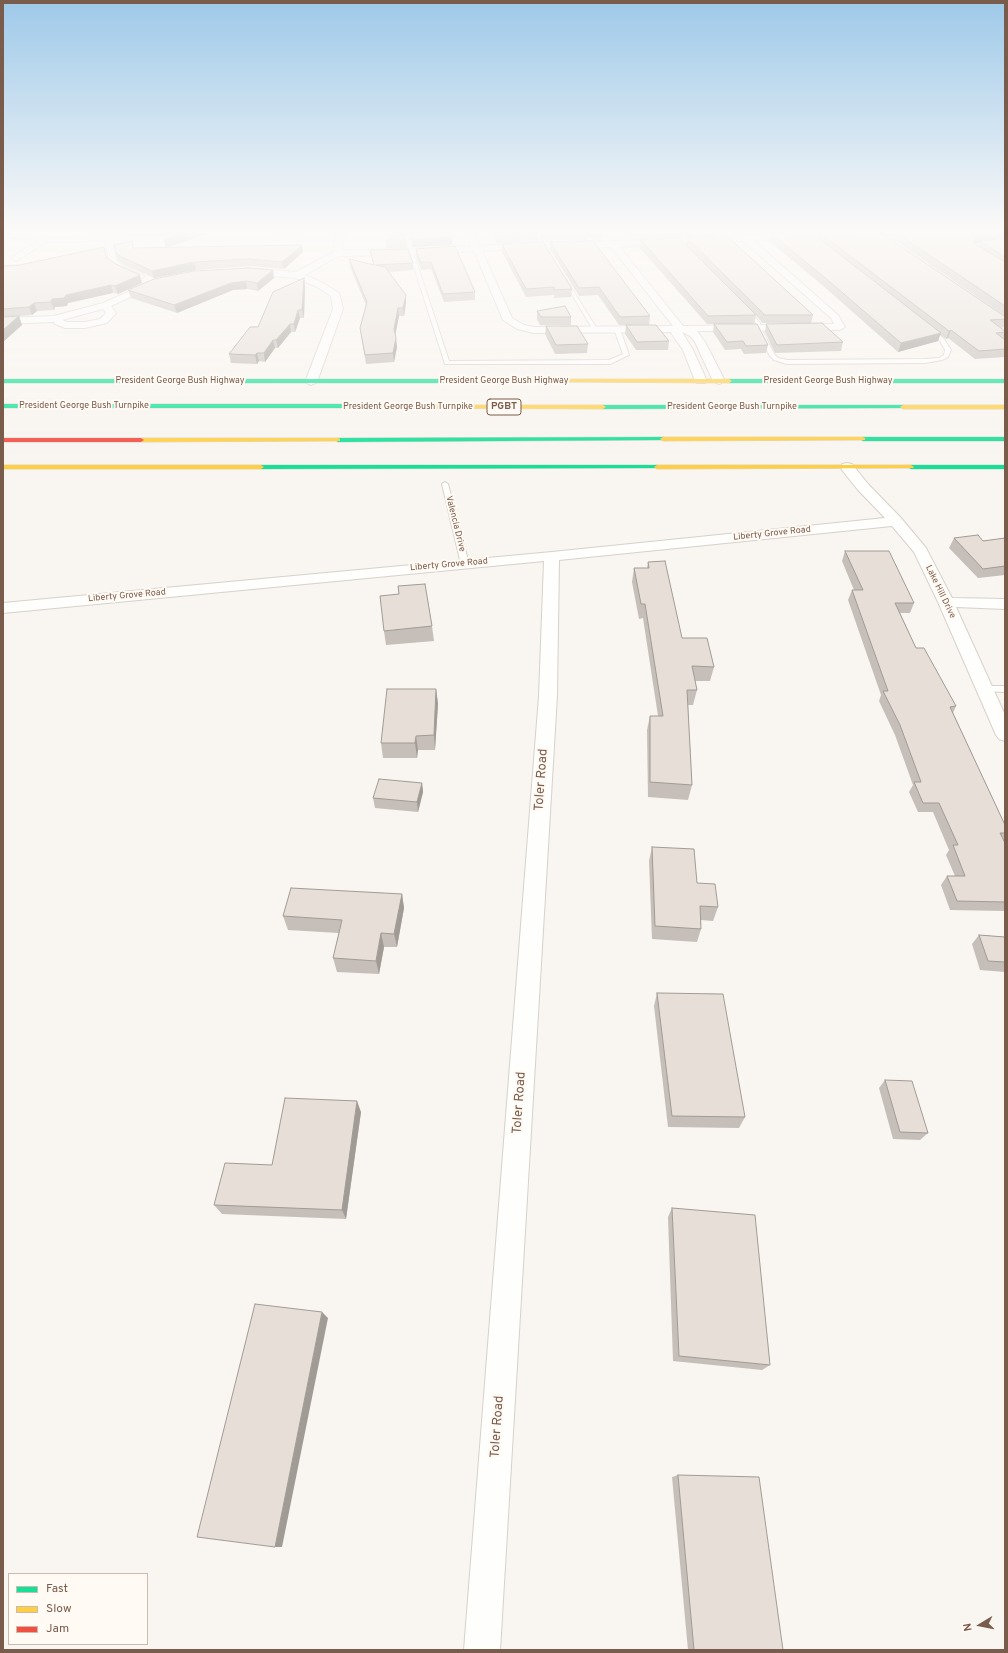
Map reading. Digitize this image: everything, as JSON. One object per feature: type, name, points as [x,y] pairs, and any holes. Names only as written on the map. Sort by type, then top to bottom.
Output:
[{"type":"main road","name":"President George Bush Highway","points":[[3,381],[1005,381]]},
{"type":"main road","name":"President George Bush Turnpike","points":[[3,406],[1005,407]]},
{"type":"main road","points":[[3,440],[1005,439]]},
{"type":"main road","points":[[3,467],[1005,467]]},
{"type":"street","points":[[3,321],[54,319],[87,310]]},
{"type":"street","points":[[54,319],[65,325],[85,325],[102,321],[110,313],[109,310]]},
{"type":"street","points":[[311,382],[338,310]]},
{"type":"street","points":[[504,310],[508,320],[522,327],[534,330],[595,328],[840,327],[834,318],[825,310]]},
{"type":"street","points":[[666,310],[680,328],[694,334],[700,342],[719,381]]},
{"type":"street","points":[[680,328],[676,334],[688,350],[701,381]]},
{"type":"street","name":"Lake Hill Drive","points":[[847,467],[863,487],[896,521],[921,551],[946,602],[1005,735]]},
{"type":"street","name":"Liberty Grove Road","points":[[3,608],[552,556],[896,521]]},
{"type":"street","name":"Toler Road","points":[[482,1650],[548,696],[552,556]]},
{"type":"street","points":[[946,602],[1005,604]]},
{"type":"lane","points":[[430,310],[447,363],[610,362],[626,355],[617,329]]},
{"type":"lane","points":[[584,310],[595,328]]},
{"type":"lane","points":[[745,310],[758,323],[758,328],[772,355],[776,359],[787,362],[925,361],[940,359],[946,356],[948,350],[942,340],[925,325]]},
{"type":"lane","name":"Valencia Drive","points":[[445,484],[465,564]]},
{"type":"lane","points":[[985,689],[1005,689]]},
{"type":"building","points":[[265,310],[298,310],[294,324],[290,324],[276,340],[273,340],[264,353],[257,353],[255,355],[229,354],[250,327],[258,327]]},
{"type":"building","points":[[365,310],[398,310],[394,329],[396,338],[393,353],[365,355],[360,328]]},
{"type":"building","points":[[567,310],[571,317],[541,317],[537,311]]},
{"type":"building","points":[[615,310],[646,310],[650,316],[620,317]]},
{"type":"building","points":[[703,310],[751,310],[756,315],[708,316]]},
{"type":"building","points":[[760,310],[808,310],[813,315],[764,315]]},
{"type":"building","points":[[863,310],[912,310],[941,333],[901,343]]},
{"type":"building","points":[[922,310],[995,310],[1005,316],[1005,319],[990,320],[1005,331],[996,333],[1005,340],[1005,349],[979,351],[951,330],[949,331]]},
{"type":"building","points":[[19,316],[3,330],[3,317]]},
{"type":"building","points":[[822,323],[843,342],[777,345],[766,324]]},
{"type":"building","points":[[714,324],[757,324],[768,345],[746,346],[743,341],[727,342]]},
{"type":"building","points":[[626,325],[656,325],[669,341],[637,342]]},
{"type":"building","points":[[546,326],[577,326],[588,344],[556,345]]},
{"type":"building","points":[[978,535],[983,541],[1005,538],[1005,566],[983,569],[954,538]]},
{"type":"building","points":[[845,551],[889,551],[914,603],[895,603],[916,648],[924,648],[956,706],[950,707],[1005,825],[1005,833],[1000,833],[1005,843],[1005,902],[957,901],[947,876],[965,876],[953,845],[958,845],[939,803],[923,803],[914,782],[921,782],[900,725],[883,691],[888,691],[852,590],[863,590]]},
{"type":"building","points":[[665,561],[682,638],[707,638],[714,667],[692,666],[697,690],[687,690],[692,785],[650,782],[650,716],[663,716],[645,604],[641,604],[634,568],[649,568],[648,562]]},
{"type":"building","points":[[425,584],[432,626],[384,631],[380,596],[399,594],[398,586]]},
{"type":"building","points":[[387,689],[436,689],[434,735],[416,736],[415,743],[381,743]]},
{"type":"building","points":[[379,779],[422,783],[417,802],[373,798]]},
{"type":"building","points":[[652,847],[694,849],[697,883],[715,884],[718,907],[700,906],[701,929],[655,926]]},
{"type":"building","points":[[291,888],[402,894],[394,934],[381,933],[376,961],[333,958],[342,920],[283,916]]},
{"type":"building","points":[[979,935],[1005,937],[1005,962],[988,961]]},
{"type":"building","points":[[657,993],[723,994],[745,1117],[672,1116]]},
{"type":"building","points":[[885,1080],[912,1081],[928,1133],[900,1132]]},
{"type":"building","points":[[285,1098],[357,1101],[342,1210],[214,1205],[225,1163],[272,1165]]},
{"type":"building","points":[[672,1208],[755,1215],[770,1365],[679,1356]]},
{"type":"building","points":[[255,1304],[322,1312],[275,1547],[197,1537]]},
{"type":"building","points":[[678,1475],[759,1477],[783,1650],[694,1650]]},
{"type":"traffic: fast","points":[[3,381],[554,381]]},
{"type":"traffic: fast","points":[[729,381],[1005,381]]},
{"type":"traffic: fast","points":[[3,406],[360,406]]},
{"type":"traffic: fast","points":[[603,407],[903,407]]},
{"type":"traffic: fast","points":[[338,440],[663,439]]},
{"type":"traffic: fast","points":[[863,439],[1005,439]]},
{"type":"traffic: fast","points":[[261,467],[657,467]]},
{"type":"traffic: fast","points":[[911,467],[1005,467]]},
{"type":"traffic: slow","points":[[554,381],[729,381]]},
{"type":"traffic: slow","points":[[360,406],[603,407]]},
{"type":"traffic: slow","points":[[903,407],[1005,407]]},
{"type":"traffic: slow","points":[[663,439],[863,439]]},
{"type":"traffic: slow","points":[[141,440],[338,440]]},
{"type":"traffic: slow","points":[[3,467],[261,467]]},
{"type":"traffic: slow","points":[[657,467],[911,467]]},
{"type":"traffic: jam","points":[[3,440],[141,440]]}]
